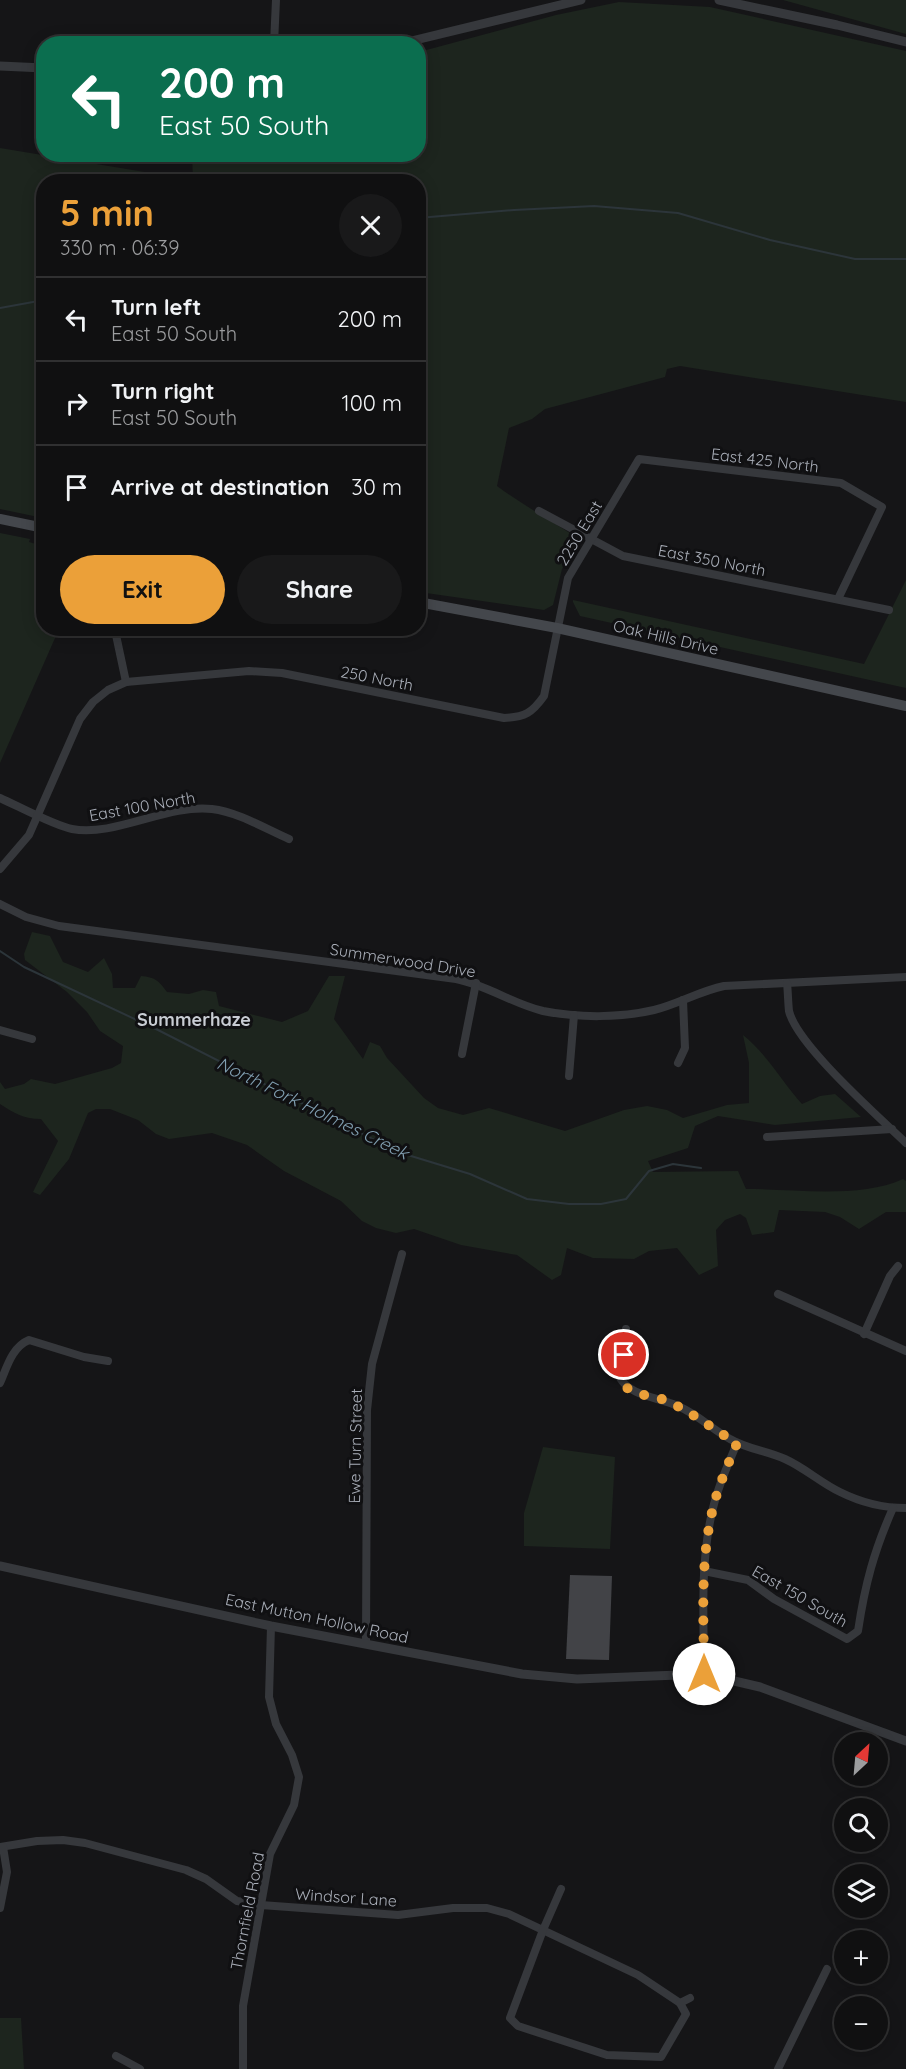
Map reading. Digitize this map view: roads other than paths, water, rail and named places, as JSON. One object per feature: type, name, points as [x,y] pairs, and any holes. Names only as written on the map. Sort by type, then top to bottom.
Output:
[{"type":"main road","points":[[0,519],[36,526]]},
{"type":"main road","name":"Oak Hills Drive","points":[[426,603],[557,628],[906,706]]},
{"type":"street","points":[[274,36],[276,0]]},
{"type":"street","points":[[426,37],[558,3],[581,0]]},
{"type":"street","points":[[720,0],[906,42]]},
{"type":"street","points":[[0,66],[36,68]]},
{"type":"street","name":"East 425 North","points":[[639,459],[841,483],[882,507],[838,599]]},
{"type":"street","name":"2250 East","points":[[557,628],[568,578],[639,459]]},
{"type":"street","name":"East 350 North","points":[[539,511],[569,525],[591,540],[623,556],[889,610]]},
{"type":"street","name":"250 North","points":[[126,682],[249,670],[282,673],[504,718],[521,717],[535,708],[544,696],[557,628]]},
{"type":"street","points":[[0,869],[29,835],[80,719],[93,702],[108,690],[126,682],[116,636]]},
{"type":"street","name":"East 100 North","points":[[0,798],[70,829],[92,830],[195,808],[214,809],[289,839]]},
{"type":"street","name":"Summerwood Drive","points":[[0,904],[26,917],[59,926],[476,983],[542,1010],[574,1015],[616,1015],[644,1011],[683,1000],[705,990],[724,986],[906,977]]},
{"type":"street","points":[[462,1054],[476,983]]},
{"type":"street","points":[[787,983],[790,1012],[801,1035],[818,1056],[906,1143]]},
{"type":"street","points":[[678,1063],[685,1048],[683,1000]]},
{"type":"street","points":[[569,1076],[574,1015]]},
{"type":"street","points":[[0,1030],[32,1039]]},
{"type":"street","points":[[767,1137],[892,1129]]},
{"type":"street","name":"Ewe Turn Street","points":[[366,1643],[367,1410],[372,1364],[402,1254]]},
{"type":"street","points":[[864,1334],[890,1276],[898,1266]]},
{"type":"street","points":[[778,1294],[906,1351]]},
{"type":"street","points":[[626,1329],[627,1343],[620,1378],[625,1387],[681,1407],[737,1443],[788,1460],[839,1492],[893,1508],[906,1508]]},
{"type":"street","points":[[0,1383],[15,1351],[20,1344],[29,1340],[84,1357],[108,1361]]},
{"type":"street","points":[[704,1674],[704,1571],[711,1516],[721,1482],[737,1443]]},
{"type":"street","name":"East 150 South","points":[[704,1571],[748,1580],[774,1599],[847,1639],[858,1631],[864,1590],[875,1548],[893,1508]]},
{"type":"street","name":"East Mutton Hollow Road","points":[[0,1566],[271,1626],[522,1674],[577,1679],[704,1674],[760,1687],[906,1741]]},
{"type":"street","name":"Thornfield Road","points":[[243,2069],[243,2006],[270,1854],[294,1805],[299,1777],[292,1755],[276,1724],[269,1697],[271,1626]]},
{"type":"street","name":"Windsor Lane","points":[[2,1847],[37,1841],[63,1840],[85,1843],[186,1870],[206,1879],[237,1900],[261,1905],[398,1915],[453,1908],[487,1908],[509,1914],[638,1975],[680,2003]]},
{"type":"street","points":[[0,1908],[7,1872],[2,1847]]},
{"type":"street","points":[[561,1889],[510,2018],[518,2026],[607,2055],[661,2057],[686,2013],[680,2003],[690,1998]]},
{"type":"street","points":[[778,2069],[827,1969]]},
{"type":"street","points":[[116,2056],[140,2069]]},
{"type":"waterway","name":"North Fork Holmes Creek","points":[[426,217],[594,206],[678,213],[770,240],[855,259],[906,259]]},
{"type":"waterway","name":"North Fork Holmes Creek","points":[[0,308],[36,301]]},
{"type":"waterway","name":"North Fork Holmes Creek","points":[[0,951],[24,967],[158,1030],[398,1152],[470,1174],[527,1199],[569,1204],[601,1204],[626,1199],[649,1171],[673,1164],[701,1168]]},
{"type":"district","name":"Summerhaze","points":[[194,1019]]}]
